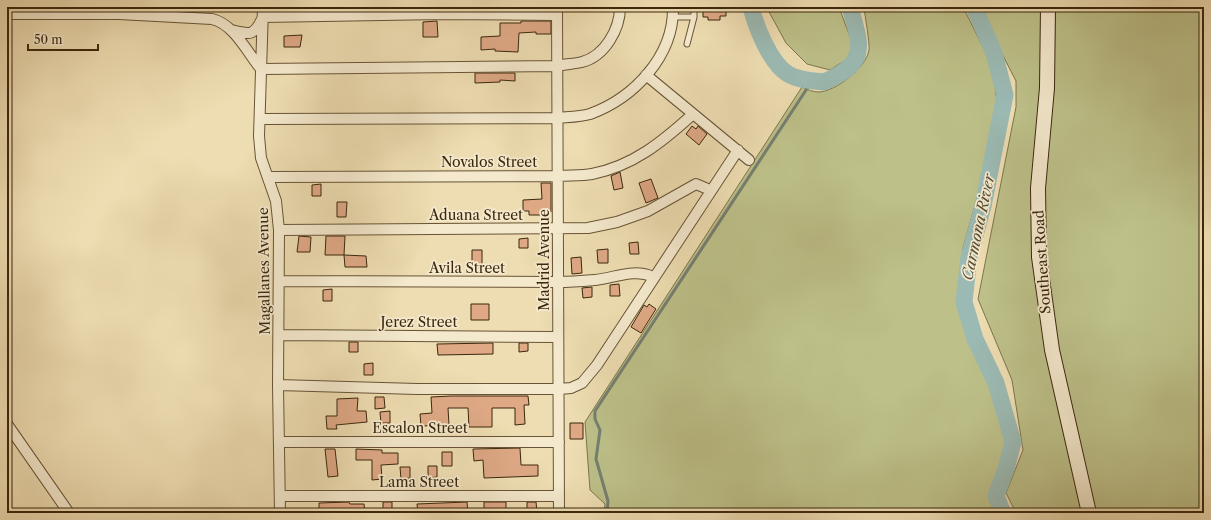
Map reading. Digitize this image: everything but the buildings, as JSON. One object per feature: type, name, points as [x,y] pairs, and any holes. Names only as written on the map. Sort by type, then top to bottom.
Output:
[{"type":"street","points":[[7,14],[119,14],[212,19],[220,21],[231,30],[261,69],[557,66],[583,62],[600,52],[613,36],[620,18],[620,7]]},
{"type":"street","name":"Southeast Road","points":[[1048,7],[1046,88],[1038,188],[1039,257],[1052,350],[1089,513]]},
{"type":"street","points":[[231,30],[245,34],[254,32],[258,29],[263,12],[441,10],[556,11]]},
{"type":"street","name":"Madrid Avenue","points":[[556,11],[559,513]]},
{"type":"street","name":"Magallanes Avenue","points":[[263,12],[261,119],[259,136],[261,158],[276,201],[279,230],[280,335],[278,385],[281,442],[280,513]]},
{"type":"street","points":[[261,119],[557,118],[588,114],[614,104],[633,90],[646,75],[663,50],[673,12]]},
{"type":"street","points":[[646,75],[692,115],[749,160]]},
{"type":"street","name":"Novalos Street","points":[[269,178],[558,176],[592,174],[628,163],[664,140],[692,115]]},
{"type":"street","points":[[278,385],[417,389],[559,389],[571,388],[582,383],[597,364],[710,190],[738,150]]},
{"type":"street","name":"Aduana Street","points":[[279,230],[588,228],[617,222],[648,211],[696,184],[710,190]]},
{"type":"street","name":"Avila Street","points":[[279,281],[558,282],[597,280],[636,272],[645,273],[653,277]]},
{"type":"street","name":"Jerez Street","points":[[280,335],[558,337]]},
{"type":"street","points":[[7,424],[69,513]]},
{"type":"street","name":"Escalon Street","points":[[281,442],[559,442]]},
{"type":"street","name":"Lama Street","points":[[281,496],[558,496]]},
{"type":"lane","points":[[687,44],[694,17],[694,7]]},
{"type":"lane","points":[[673,12],[694,17]]},
{"type":"green space","points":[[769,7],[839,7],[853,45],[847,59],[830,70],[807,64],[786,43],[768,10]]},
{"type":"green space","points":[[864,7],[963,7],[992,65],[997,101],[979,191],[963,248],[958,295],[969,337],[989,379],[1008,442],[990,496],[996,513],[604,513],[605,504],[590,490],[585,422],[802,87],[815,92],[826,91],[834,88],[856,71],[867,57],[869,47]]},
{"type":"green space","points":[[978,7],[1204,7],[1204,513],[1016,513],[1006,493],[1023,450],[1012,380],[978,299],[1016,107],[1016,81]]},
{"type":"waterway","name":"Carmona River","points":[[751,7],[756,24],[765,44],[775,62],[781,69],[796,78],[824,82],[838,75],[849,67],[855,60],[858,52],[857,33],[850,7]]},
{"type":"waterway","name":"Carmona River","points":[[974,7],[994,53],[1005,95],[983,206],[969,257],[964,302],[975,339],[996,383],[1013,442],[1006,469],[996,496],[1003,513]]},
{"type":"waterway","points":[[607,513],[608,501],[596,459],[600,430],[595,419],[595,411],[812,81]]}]
